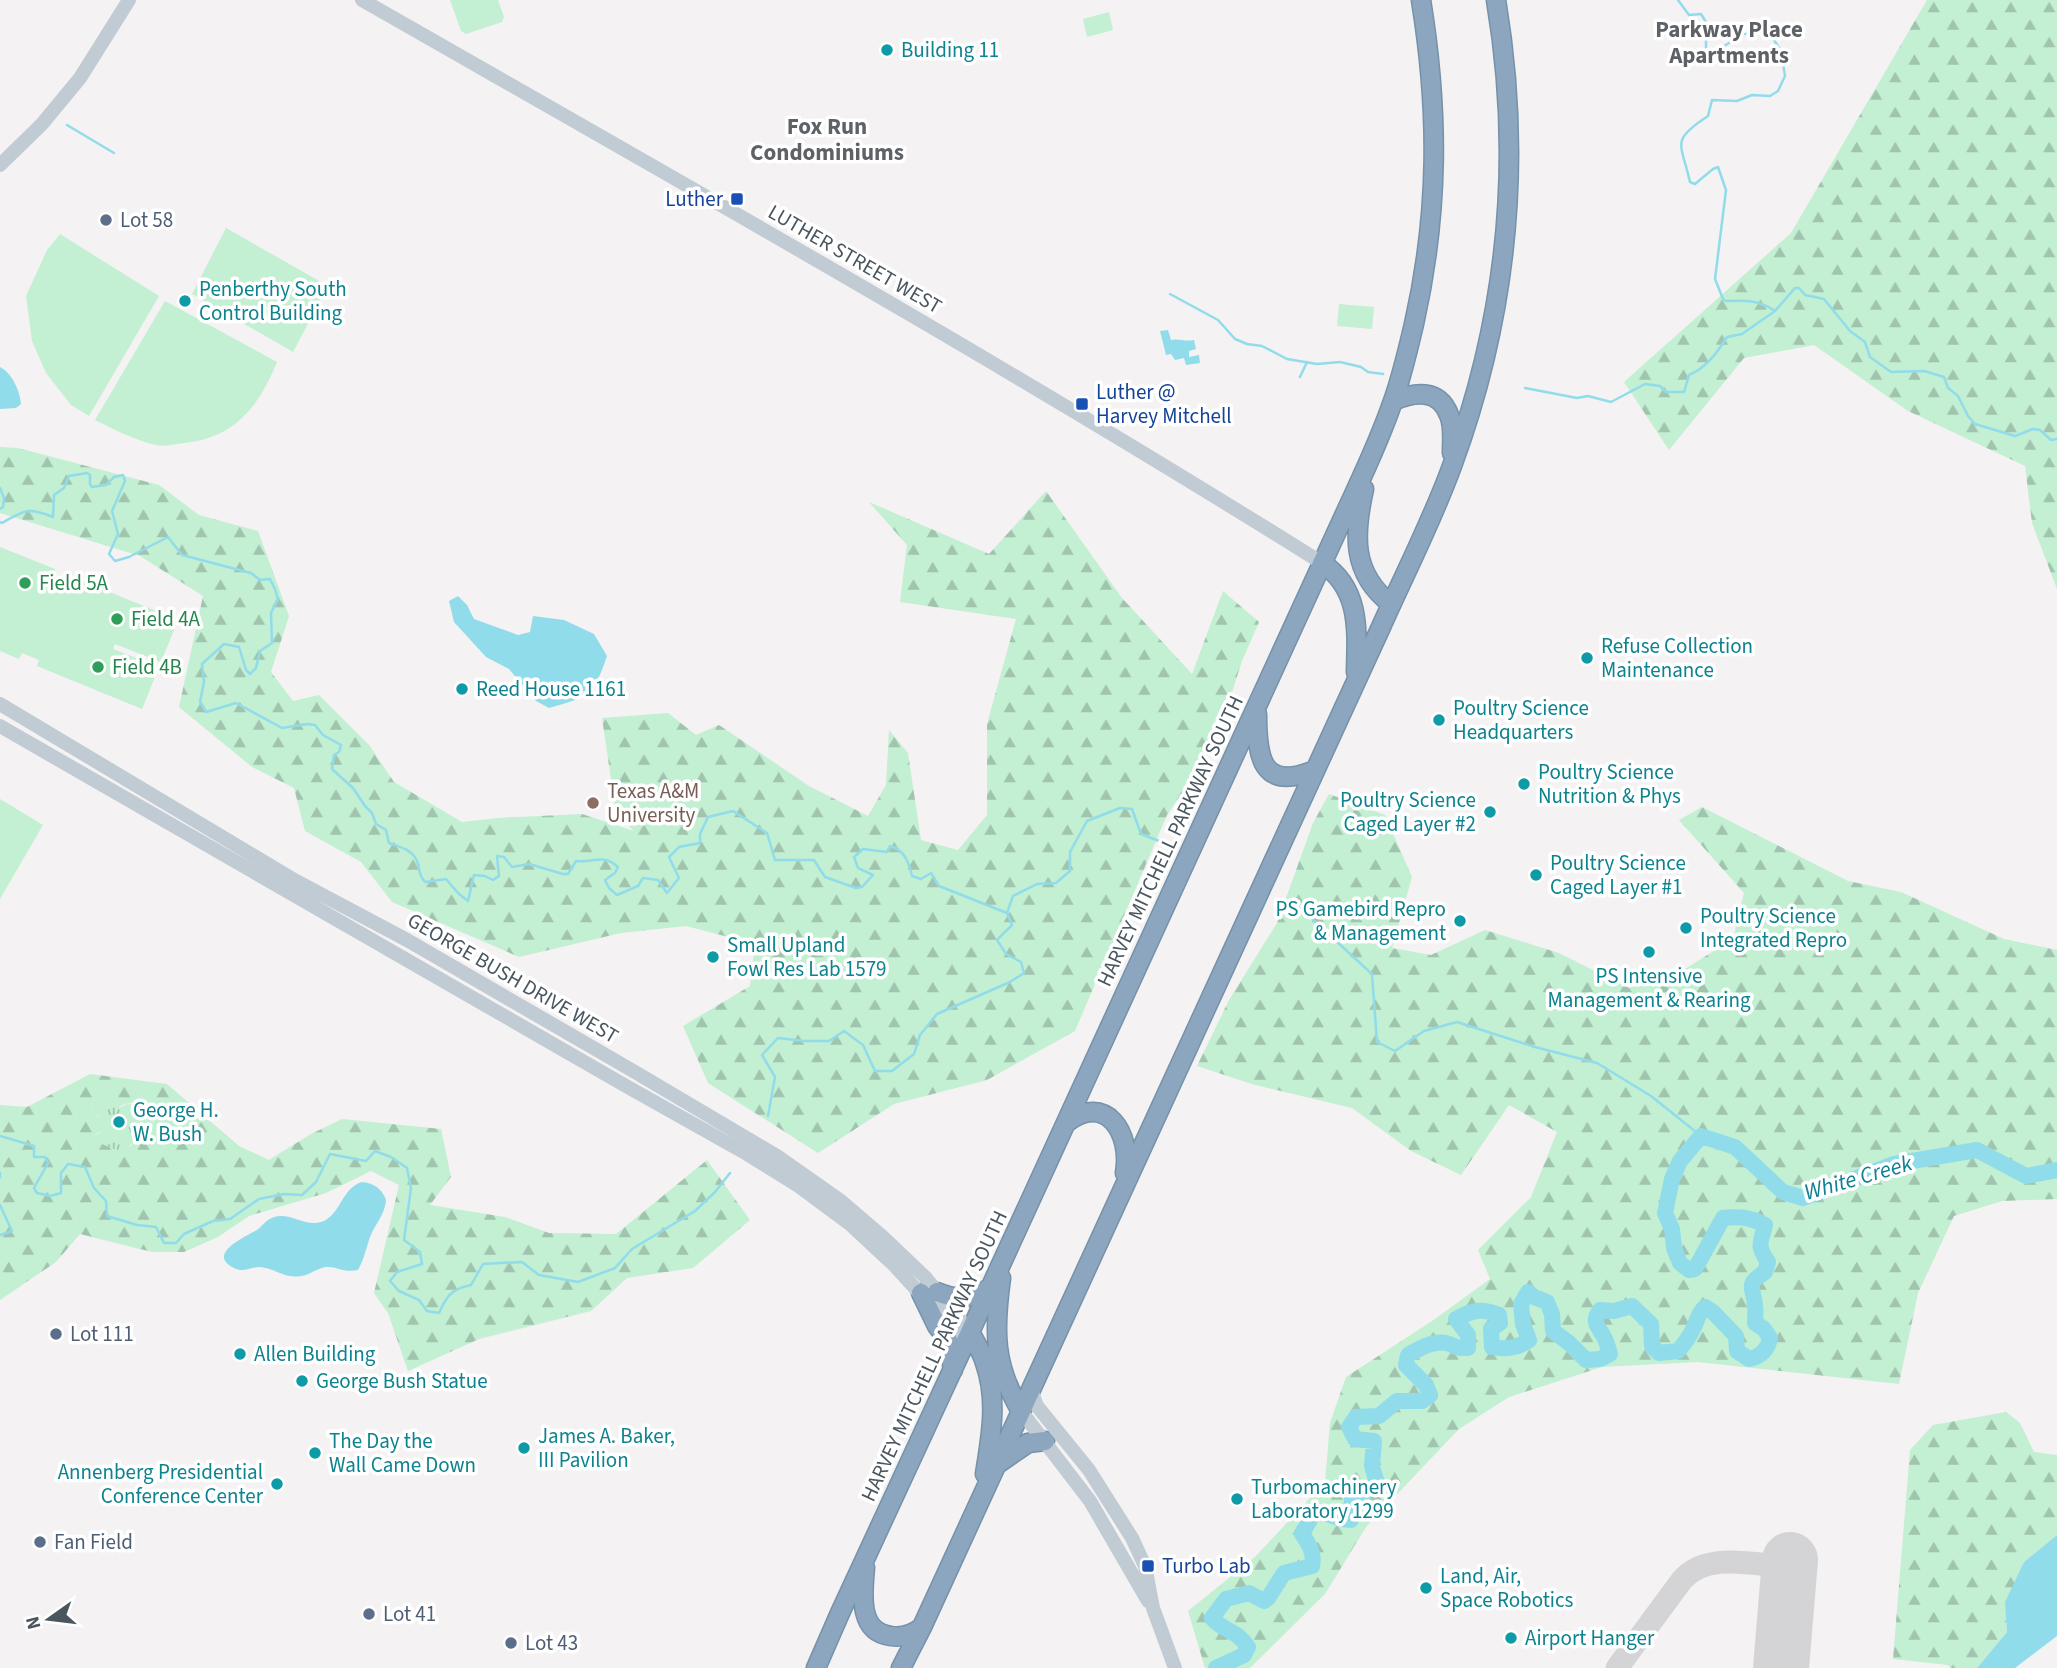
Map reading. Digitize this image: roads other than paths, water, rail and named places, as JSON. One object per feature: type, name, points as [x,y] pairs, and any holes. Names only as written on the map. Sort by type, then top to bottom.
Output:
[{"type":"highway","name":"HARVEY MITCHELL PARKWAY SOUTH","points":[[816,1668],[1370,458],[1393,401],[1426,267],[1432,209],[1435,153],[1433,99],[1421,0]]},
{"type":"highway","points":[[901,1668],[1031,1390],[1452,467],[1487,353],[1507,230],[1510,179],[1508,97],[1503,39],[1496,0]]},
{"type":"highway","points":[[1393,401],[1408,394],[1420,393],[1432,396],[1443,404],[1451,427],[1452,467]]},
{"type":"highway","points":[[1370,458],[1356,535],[1369,581],[1391,604]]},
{"type":"highway","points":[[1322,563],[1338,576],[1353,608],[1357,628],[1356,679]]},
{"type":"highway","points":[[1256,707],[1258,750],[1268,769],[1285,777],[1296,777],[1315,770]]},
{"type":"highway","points":[[1066,1123],[1076,1116],[1093,1113],[1110,1119],[1120,1127],[1128,1158],[1122,1191]]},
{"type":"highway","points":[[1003,1260],[996,1333],[998,1355],[1005,1378],[1021,1411]]},
{"type":"highway","points":[[953,1370],[948,1340],[937,1326],[929,1293],[964,1298],[990,1288]]},
{"type":"highway","points":[[967,1340],[985,1360],[992,1389],[993,1421],[982,1495]]},
{"type":"highway","points":[[996,1465],[1028,1443],[1045,1441]]},
{"type":"highway","points":[[865,1560],[863,1605],[872,1627],[882,1635],[895,1637],[907,1635],[922,1627]]},
{"type":"main road","points":[[0,165],[42,124],[80,78],[129,0]]},
{"type":"main road","name":"LUTHER STREET WEST","points":[[362,0],[690,187],[1116,436],[1322,563]]},
{"type":"main road","name":"GEORGE BUSH DRIVE WEST","points":[[0,704],[296,881],[407,940],[758,1144],[822,1186],[869,1223],[925,1277],[929,1293]]},
{"type":"main road","name":"GEORGE BUSH DRIVE WEST","points":[[0,726],[797,1185],[843,1219],[929,1293],[967,1340]]},
{"type":"main road","points":[[1031,1390],[1037,1406],[1089,1469],[1132,1538],[1145,1566],[1153,1608],[1175,1668]]},
{"type":"main road","points":[[1021,1411],[1090,1501],[1153,1608]]},
{"type":"water","points":[[1168,330],[1171,340],[1194,340],[1196,349],[1189,351],[1189,357],[1199,355],[1200,363],[1186,365],[1184,358],[1175,360],[1171,354],[1166,355],[1160,331]]},
{"type":"water","points":[[0,367],[8,373],[17,388],[21,404],[16,408],[0,409]]},
{"type":"water","points":[[458,596],[467,605],[474,619],[518,635],[530,632],[533,616],[564,620],[594,634],[607,656],[593,687],[573,701],[549,708],[536,701],[509,669],[486,657],[454,622],[449,601]]},
{"type":"water","points":[[362,1182],[377,1187],[386,1200],[358,1270],[326,1267],[295,1277],[260,1267],[237,1269],[226,1263],[224,1257],[231,1246],[274,1217],[309,1223],[321,1222],[333,1214],[355,1185]]},
{"type":"water","points":[[2057,1535],[2057,1636],[2015,1668],[1977,1668],[2007,1632],[2005,1602],[2024,1562]]},
{"type":"waterway","points":[[1678,0],[1689,15],[1701,14],[1706,22],[1706,49],[1714,52],[1744,34],[1765,32],[1781,51],[1785,76],[1778,91],[1770,96],[1752,95],[1737,101],[1712,100],[1708,116],[1688,131],[1681,143],[1690,182],[1695,184],[1718,167],[1726,190],[1715,279],[1723,299],[1757,303],[1775,311],[1795,288],[1799,288],[1805,295],[1824,299],[1850,331],[1865,342],[1870,357],[1891,372],[1924,371],[1944,377],[1948,388],[1958,396],[1975,424],[2015,436],[2033,429],[2040,430],[2051,440],[2057,439]]},
{"type":"waterway","points":[[67,125],[114,153]]},
{"type":"waterway","points":[[1170,294],[1218,320],[1235,339],[1247,344],[1262,346],[1287,359],[1317,364],[1340,362],[1361,367],[1368,372],[1383,374]]},
{"type":"waterway","points":[[1525,388],[1577,398],[1588,396],[1611,402],[1645,384],[1660,386],[1666,392],[1684,392],[1689,375],[1711,359],[1727,337],[1742,334],[1775,311]]},
{"type":"waterway","points":[[1300,377],[1307,362]]},
{"type":"waterway","points":[[0,522],[26,511],[53,517],[54,495],[64,488],[69,476],[87,473],[90,475],[92,487],[106,485],[114,477],[123,475],[125,481],[112,511],[118,534],[109,554],[115,561],[129,557],[168,537],[182,555],[251,573],[260,580],[270,579],[278,599],[271,613],[272,643],[260,651],[256,668],[250,674],[246,670],[239,647],[224,644],[202,664],[204,682],[200,702],[206,712],[236,703],[282,728],[315,725],[323,735],[341,745],[339,752],[334,755],[332,769],[353,788],[372,813],[376,824],[386,830],[389,843],[412,854],[425,882],[446,879],[468,901],[474,875],[493,880],[499,876],[497,856],[504,857],[512,867],[529,864],[563,874],[568,874],[576,861],[608,860],[618,867],[615,873],[605,880],[617,895],[638,886],[643,878],[658,880],[667,893],[679,878],[669,857],[679,847],[700,843],[700,834],[708,817],[733,811],[767,833],[775,860],[814,860],[825,877],[856,888],[862,887],[873,875],[858,868],[854,857],[863,849],[887,852],[890,846],[903,854],[912,876],[921,879],[931,873],[939,886],[1007,913],[1013,896],[1037,884],[1056,883],[1070,871],[1070,852],[1087,821],[1120,808],[1132,809],[1141,834],[1172,846]]},
{"type":"waterway","points":[[0,488],[4,498],[3,507],[0,509]]},
{"type":"waterway","points":[[1298,906],[1372,974],[1377,1042],[1395,1051],[1424,1031],[1457,1022],[1597,1063],[1651,1096],[1701,1136]]},
{"type":"waterway","points":[[768,1116],[775,1077],[762,1055],[778,1038],[829,1041],[844,1031],[863,1045],[875,1071],[892,1071],[914,1054],[920,1035],[937,1014],[1010,982],[1024,973],[1021,962],[1006,954],[997,940],[1012,925],[1007,913]]},
{"type":"waterway","points":[[0,1136],[34,1146],[34,1157],[45,1157],[48,1163],[34,1188],[37,1193],[50,1196],[61,1193],[61,1173],[68,1164],[85,1167],[94,1188],[106,1201],[107,1216],[137,1225],[156,1227],[164,1243],[176,1243],[184,1234],[213,1221],[230,1219],[259,1199],[284,1194],[302,1195],[316,1182],[330,1154],[366,1161],[375,1151],[391,1157],[407,1168],[411,1188],[404,1240],[420,1252],[422,1264],[397,1272],[390,1281],[399,1291],[419,1300],[427,1311],[439,1313],[451,1294],[471,1285],[483,1264],[522,1262],[539,1275],[578,1282],[615,1268],[632,1249],[695,1211],[730,1173]]},
{"type":"waterway","name":"White Creek","points":[[1216,1668],[1244,1655],[1248,1647],[1239,1637],[1212,1618],[1226,1599],[1249,1593],[1264,1601],[1284,1573],[1312,1566],[1312,1553],[1302,1534],[1315,1511],[1351,1520],[1352,1499],[1377,1483],[1372,1466],[1374,1441],[1355,1439],[1349,1427],[1356,1417],[1379,1416],[1397,1401],[1422,1401],[1430,1395],[1426,1385],[1406,1365],[1408,1355],[1436,1343],[1468,1348],[1468,1335],[1456,1319],[1477,1311],[1499,1315],[1500,1323],[1491,1329],[1492,1347],[1516,1347],[1529,1340],[1523,1324],[1521,1304],[1528,1292],[1547,1302],[1552,1314],[1553,1331],[1586,1360],[1600,1359],[1610,1354],[1596,1324],[1600,1310],[1614,1311],[1632,1306],[1651,1324],[1652,1346],[1659,1353],[1678,1351],[1705,1307],[1736,1336],[1737,1351],[1749,1359],[1763,1352],[1770,1338],[1764,1329],[1755,1323],[1752,1286],[1765,1272],[1768,1262],[1761,1247],[1765,1225],[1744,1218],[1723,1218],[1695,1269],[1689,1270],[1680,1263],[1674,1248],[1672,1229],[1665,1213],[1672,1179],[1680,1161],[1701,1136],[1735,1147],[1783,1192],[1803,1198],[1894,1164],[1977,1150],[2026,1176],[2057,1170]]},
{"type":"waterway","points":[[0,1205],[12,1231],[0,1235]]},
{"type":"place","name":"Building 11","points":[[887,50]]},
{"type":"place","name":"Luther","points":[[737,199]]},
{"type":"place","name":"Lot 58","points":[[106,220]]},
{"type":"place","name":"Penberthy South Control Building","points":[[185,301]]},
{"type":"place","name":"Luther @ Harvey Mitchell","points":[[1082,404]]},
{"type":"place","name":"Field 5A","points":[[25,583]]},
{"type":"place","name":"Field 4A","points":[[117,619]]},
{"type":"place","name":"Refuse Collection Maintenance","points":[[1587,658]]},
{"type":"place","name":"Field 4B","points":[[98,667]]},
{"type":"place","name":"Reed House 1161","points":[[462,689]]},
{"type":"place","name":"Poultry Science Headquarters","points":[[1439,720]]},
{"type":"place","name":"Poultry Science Nutrition & Phys","points":[[1524,784]]},
{"type":"place","name":"Texas A&M University","points":[[593,803]]},
{"type":"place","name":"Poultry Science Caged Layer #2","points":[[1490,812]]},
{"type":"place","name":"Poultry Science Caged Layer #1","points":[[1536,875]]},
{"type":"place","name":"PS Gamebird Repro & Management","points":[[1460,921]]},
{"type":"place","name":"Poultry Science Integrated Repro","points":[[1686,928]]},
{"type":"place","name":"PS Intensive Management & Rearing","points":[[1649,952]]},
{"type":"place","name":"Small Upland Fowl Res Lab 1579","points":[[713,957]]},
{"type":"place","name":"George H. W. Bush","points":[[119,1122]]},
{"type":"place","name":"Lot 111","points":[[56,1334]]},
{"type":"place","name":"Allen Building","points":[[240,1354]]},
{"type":"place","name":"George Bush Statue","points":[[302,1381]]},
{"type":"place","name":"James A. Baker, III Pavilion","points":[[524,1448]]},
{"type":"place","name":"The Day the Wall Came Down","points":[[315,1453]]},
{"type":"place","name":"Annenberg Presidential Conference Center","points":[[277,1484]]},
{"type":"place","name":"Turbomachinery Laboratory 1299","points":[[1237,1499]]},
{"type":"place","name":"Fan Field","points":[[40,1542]]},
{"type":"place","name":"Turbo Lab","points":[[1148,1566]]},
{"type":"place","name":"Land, Air, Space Robotics","points":[[1426,1588]]},
{"type":"place","name":"Lot 41","points":[[369,1614]]},
{"type":"place","name":"Airport Hanger","points":[[1511,1638]]},
{"type":"place","name":"Lot 43","points":[[511,1643]]},
{"type":"district","name":"Parkway Place Apartments","points":[[1729,42]]},
{"type":"district","name":"Fox Run Condominiums","points":[[827,139]]}]
